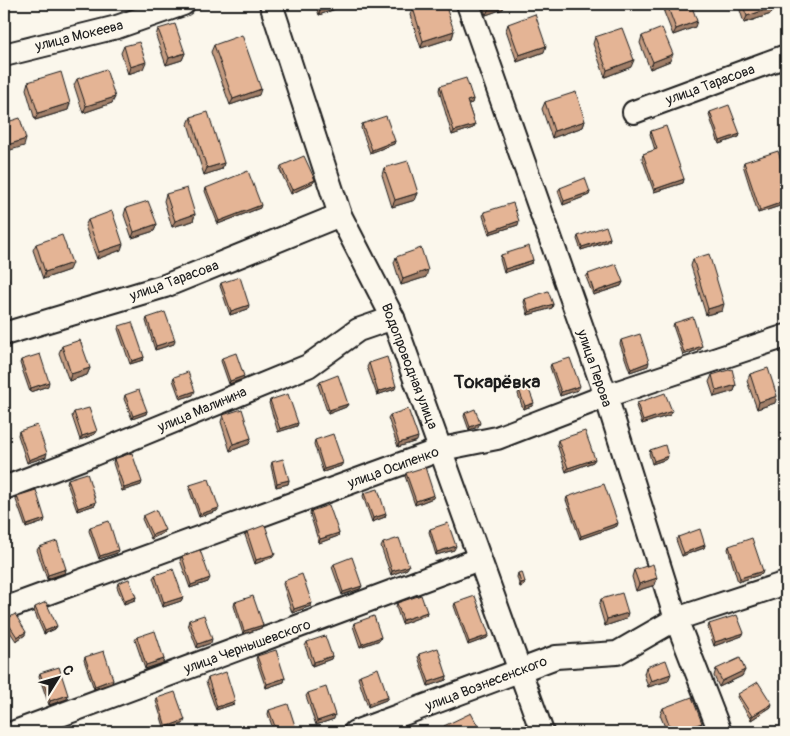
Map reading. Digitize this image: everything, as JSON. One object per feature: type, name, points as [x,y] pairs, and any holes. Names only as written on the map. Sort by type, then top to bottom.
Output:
[{"type":"street","name":"улица Мокеева","points":[[4,55],[117,27],[183,4]]},
{"type":"street","name":"Водопроводная улица","points":[[271,4],[340,216],[394,318],[542,732]]},
{"type":"street","name":"улица Перова","points":[[468,4],[606,396],[676,619],[720,732]]},
{"type":"street","name":"улица Тарасова","points":[[634,112],[786,56]]},
{"type":"street","name":"улица Тарасова","points":[[4,334],[165,286],[340,216]]},
{"type":"street","name":"улица Малинина","points":[[4,488],[89,456],[308,366],[358,330],[394,318]]},
{"type":"street","name":"улица Осипенко","points":[[4,609],[442,449],[497,438],[606,396],[786,336]]},
{"type":"street","name":"улица Чернышевского","points":[[15,732],[479,559]]},
{"type":"street","name":"улица Вознесенского","points":[[355,732],[556,657],[617,653],[676,619],[786,583]]},
{"type":"building","points":[[317,4],[341,4],[320,11]]},
{"type":"building","points":[[426,4],[445,4],[454,31],[423,41],[413,8]]},
{"type":"building","points":[[487,4],[502,4],[489,8]]},
{"type":"building","points":[[691,4],[697,21],[676,29],[667,5]]},
{"type":"building","points":[[742,4],[773,4],[774,7],[747,16]]},
{"type":"building","points":[[535,14],[546,46],[519,55],[508,24]]},
{"type":"building","points":[[175,24],[185,53],[169,58],[158,29]]},
{"type":"building","points":[[622,28],[634,60],[607,70],[595,37]]},
{"type":"building","points":[[662,28],[673,54],[653,62],[642,36]]},
{"type":"building","points":[[242,35],[261,89],[233,99],[214,45]]},
{"type":"building","points":[[139,42],[146,62],[130,67],[124,46]]},
{"type":"building","points":[[106,69],[115,97],[86,106],[77,79]]},
{"type":"building","points":[[61,72],[70,103],[38,113],[28,82]]},
{"type":"building","points":[[466,78],[473,99],[467,101],[475,125],[454,131],[440,86]]},
{"type":"building","points":[[576,92],[585,121],[554,131],[545,102]]},
{"type":"building","points":[[729,105],[740,134],[720,141],[710,112]]},
{"type":"building","points":[[208,112],[224,163],[207,168],[191,117]]},
{"type":"building","points":[[386,116],[395,141],[372,150],[362,124]]},
{"type":"building","points":[[20,118],[26,139],[4,146],[4,123]]},
{"type":"building","points":[[666,126],[684,179],[655,189],[643,154],[657,149],[651,131]]},
{"type":"building","points":[[778,151],[786,175],[786,201],[760,210],[744,162]]},
{"type":"building","points":[[304,156],[315,180],[292,190],[281,166]]},
{"type":"building","points":[[408,161],[418,193],[395,200],[384,168]]},
{"type":"building","points":[[248,171],[261,205],[219,221],[206,188]]},
{"type":"building","points":[[585,178],[590,192],[564,201],[560,188]]},
{"type":"building","points":[[187,188],[195,214],[175,221],[166,194]]},
{"type":"building","points":[[148,201],[157,224],[134,232],[126,208]]},
{"type":"building","points":[[513,203],[519,221],[491,231],[484,212]]},
{"type":"building","points":[[112,211],[123,244],[99,252],[88,220]]},
{"type":"building","points":[[606,226],[610,238],[582,247],[578,236]]},
{"type":"building","points":[[62,235],[72,263],[45,272],[36,244]]},
{"type":"building","points":[[529,246],[533,260],[505,269],[501,255]]},
{"type":"building","points":[[421,248],[428,270],[403,279],[396,257]]},
{"type":"building","points":[[709,254],[724,304],[708,309],[693,259]]},
{"type":"building","points":[[4,264],[9,280],[4,282]]},
{"type":"building","points":[[616,264],[623,282],[594,292],[588,274]]},
{"type":"building","points":[[240,277],[249,305],[231,311],[221,283]]},
{"type":"building","points":[[548,291],[553,304],[529,312],[525,299]]},
{"type":"building","points":[[165,312],[175,340],[156,346],[147,318]]},
{"type":"building","points":[[693,317],[702,346],[684,352],[674,323]]},
{"type":"building","points":[[132,322],[144,357],[132,361],[119,326]]},
{"type":"building","points":[[640,334],[649,362],[631,369],[621,340]]},
{"type":"building","points":[[80,340],[90,368],[71,374],[62,346]]},
{"type":"building","points":[[236,353],[244,376],[230,381],[222,358]]},
{"type":"building","points":[[40,354],[49,382],[31,388],[21,360]]},
{"type":"building","points":[[387,357],[396,386],[378,392],[369,363]]},
{"type":"building","points":[[570,358],[580,386],[561,392],[551,364]]},
{"type":"building","points":[[768,368],[777,396],[759,402],[750,374]]},
{"type":"building","points":[[732,369],[736,385],[716,391],[712,375]]},
{"type":"building","points":[[188,372],[195,391],[181,396],[174,377]]},
{"type":"building","points":[[338,375],[348,404],[329,410],[320,382]]},
{"type":"building","points":[[528,387],[534,403],[525,406],[519,390]]},
{"type":"building","points":[[139,390],[147,411],[133,416],[125,395]]},
{"type":"building","points":[[665,393],[672,411],[643,421],[637,403]]},
{"type":"building","points":[[288,394],[298,423],[280,429],[270,400]]},
{"type":"building","points":[[89,408],[97,431],[82,436],[74,412]]},
{"type":"building","points":[[242,409],[251,438],[233,444],[223,415]]},
{"type":"building","points":[[408,409],[418,437],[399,443],[390,415]]},
{"type":"building","points":[[475,409],[480,423],[470,427],[465,413]]},
{"type":"building","points":[[37,425],[47,453],[29,460],[19,431]]},
{"type":"building","points":[[585,431],[595,459],[568,468],[558,440]]},
{"type":"building","points":[[333,434],[343,463],[324,469],[315,440]]},
{"type":"building","points":[[665,445],[668,456],[654,461],[650,450]]},
{"type":"building","points":[[132,453],[142,482],[124,488],[114,459]]},
{"type":"building","points":[[283,459],[289,480],[277,483],[272,462]]},
{"type":"building","points":[[425,467],[434,495],[416,501],[406,473]]},
{"type":"building","points":[[87,473],[96,502],[78,508],[68,479]]},
{"type":"building","points":[[209,479],[219,508],[200,514],[190,485]]},
{"type":"building","points":[[604,484],[618,523],[581,536],[567,497]]},
{"type":"building","points":[[378,489],[386,514],[373,518],[364,493]]},
{"type":"building","points":[[36,490],[45,519],[27,525],[17,496]]},
{"type":"building","points":[[329,505],[339,533],[320,539],[311,511]]},
{"type":"building","points":[[156,510],[165,530],[152,535],[143,516]]},
{"type":"building","points":[[109,521],[118,550],[100,556],[90,527]]},
{"type":"building","points":[[448,523],[456,546],[437,552],[430,529]]},
{"type":"building","points":[[265,525],[275,554],[256,560],[247,532]]},
{"type":"building","points":[[700,529],[705,545],[684,553],[678,537]]},
{"type":"building","points":[[399,538],[409,566],[392,571],[383,543]]},
{"type":"building","points":[[752,538],[763,571],[740,578],[729,546]]},
{"type":"building","points":[[57,541],[66,569],[48,575],[39,547]]},
{"type":"building","points":[[200,550],[210,578],[191,585],[182,556]]},
{"type":"building","points":[[352,557],[362,586],[343,592],[334,564]]},
{"type":"building","points":[[653,564],[657,578],[639,584],[634,570]]},
{"type":"building","points":[[173,569],[183,597],[164,603],[155,575]]},
{"type":"building","points":[[522,572],[525,582],[521,583],[518,573]]},
{"type":"building","points":[[302,574],[312,603],[294,609],[284,581]]},
{"type":"building","points":[[129,579],[136,597],[125,601],[118,583]]},
{"type":"building","points":[[622,593],[628,613],[607,619],[601,599]]},
{"type":"building","points":[[421,595],[427,612],[403,620],[397,603]]},
{"type":"building","points":[[253,596],[263,625],[244,631],[235,602]]},
{"type":"building","points":[[475,596],[489,635],[469,642],[455,603]]},
{"type":"building","points":[[46,602],[57,626],[45,631],[35,607]]},
{"type":"building","points":[[15,614],[26,632],[17,637],[6,620]]},
{"type":"building","points":[[204,615],[212,639],[198,644],[189,620]]},
{"type":"building","points":[[737,615],[744,633],[715,642],[709,624]]},
{"type":"building","points":[[374,616],[381,637],[362,644],[354,623]]},
{"type":"building","points":[[155,631],[164,659],[146,665],[137,637]]},
{"type":"building","points":[[325,636],[332,656],[314,662],[307,642]]},
{"type":"building","points":[[438,648],[447,676],[429,682],[419,654]]},
{"type":"building","points":[[276,650],[285,678],[267,684],[257,656]]},
{"type":"building","points":[[104,651],[113,679],[95,686],[85,657]]},
{"type":"building","points":[[740,658],[745,670],[722,681],[716,669]]},
{"type":"building","points":[[666,660],[671,674],[651,681],[646,667]]},
{"type":"building","points":[[59,667],[68,695],[50,701],[40,673]]},
{"type":"building","points":[[378,668],[388,697],[369,703],[360,675]]},
{"type":"building","points":[[226,672],[235,701],[217,707],[208,678]]},
{"type":"building","points":[[758,682],[772,704],[752,716],[738,694]]},
{"type":"building","points":[[326,687],[335,715],[317,721],[308,693]]},
{"type":"building","points":[[175,692],[185,720],[166,727],[157,698]]},
{"type":"building","points":[[692,697],[702,723],[672,732],[663,708]]},
{"type":"building","points":[[288,704],[297,732],[277,732],[269,710]]},
{"type":"building","points":[[471,713],[480,730],[476,732],[447,732],[444,726]]},
{"type":"building","points":[[784,727],[786,732],[768,732]]},
{"type":"district","name":"Токарёвка","points":[[497,381]]}]
